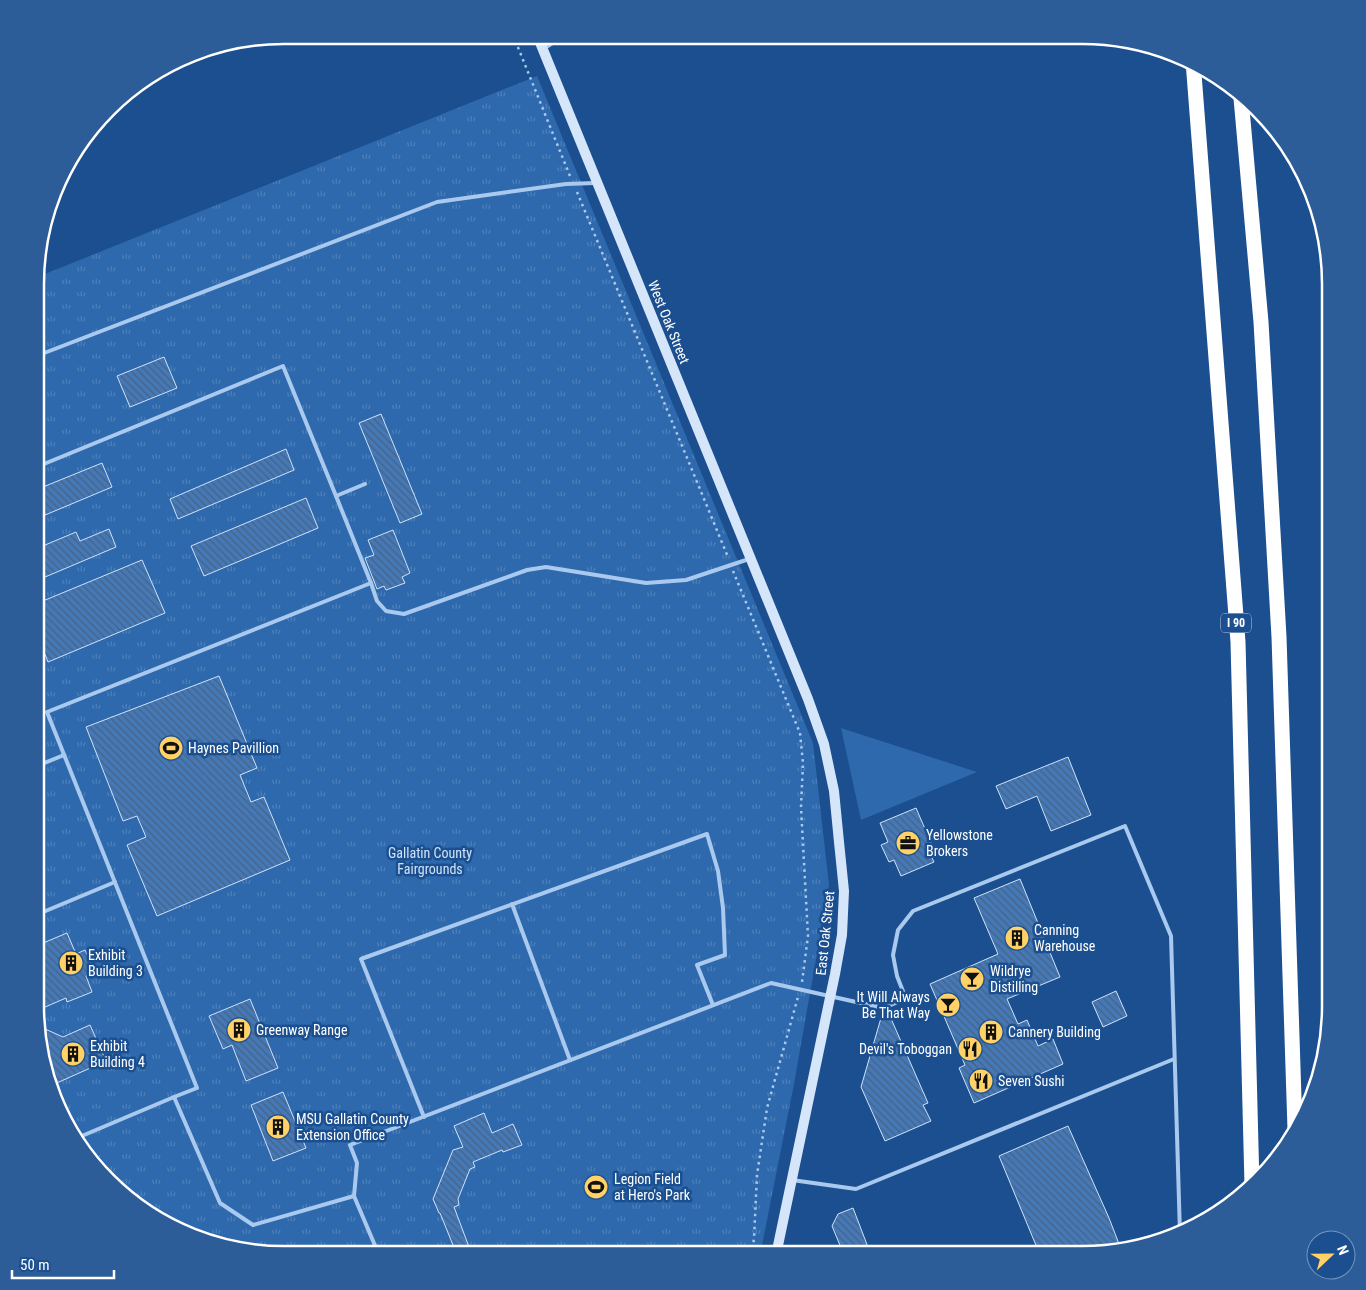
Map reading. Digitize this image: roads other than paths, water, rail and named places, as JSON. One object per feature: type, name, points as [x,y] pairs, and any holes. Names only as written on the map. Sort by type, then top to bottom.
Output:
[{"type":"highway","name":"I 90","points":[[1194,72],[1238,642],[1252,1176]]},
{"type":"highway","points":[[1242,104],[1261,322],[1279,637],[1295,1117]]},
{"type":"street","name":"West Oak Street","points":[[541,44],[776,619]]},
{"type":"street","name":"East Oak Street","points":[[776,619],[824,744],[834,791],[844,891],[842,935],[778,1246]]},
{"type":"lane","points":[[543,49],[551,44]]},
{"type":"lane","points":[[44,353],[438,202],[574,184],[598,183]]},
{"type":"lane","points":[[44,464],[283,366],[377,601],[386,611],[404,614],[527,570],[546,567],[646,583],[686,580],[751,558]]},
{"type":"lane","points":[[336,496],[365,484]]},
{"type":"lane","points":[[82,1136],[197,1088],[47,712],[371,583]]},
{"type":"lane","points":[[44,763],[64,755]]},
{"type":"lane","points":[[375,1246],[354,1196],[357,1163],[350,1145],[771,983],[883,1008],[906,999],[897,976],[894,955],[898,930],[913,911],[1125,826],[1171,936],[1180,1225]]},
{"type":"lane","points":[[424,1116],[361,959],[707,834],[719,880],[723,908],[725,955],[697,965],[713,1005]]},
{"type":"lane","points":[[44,912],[115,882]]},
{"type":"lane","points":[[512,904],[570,1060]]},
{"type":"lane","points":[[792,1180],[856,1189],[1174,1059]]},
{"type":"lane","points":[[174,1097],[220,1203],[253,1225],[354,1196]]},
{"type":"place","name":"Haynes Pavillion","points":[[171,748]]},
{"type":"place","name":"Yellowstone Brokers","points":[[908,843]]},
{"type":"place","name":"Canning Warehouse","points":[[1017,938]]},
{"type":"place","name":"Exhibit Building 3","points":[[71,963]]},
{"type":"place","name":"Wildrye Distilling","points":[[972,979]]},
{"type":"place","name":"It Will Always Be That Way","points":[[948,1005]]},
{"type":"place","name":"Greenway Range","points":[[239,1030]]},
{"type":"place","name":"Cannery Building","points":[[991,1032]]},
{"type":"place","name":"Devil's Toboggan","points":[[970,1049]]},
{"type":"place","name":"Exhibit Building 4","points":[[73,1054]]},
{"type":"place","name":"Seven Sushi","points":[[981,1081]]},
{"type":"place","name":"MSU Gallatin County Extension Office","points":[[278,1127]]},
{"type":"place","name":"Legion Field at Hero's Park","points":[[596,1187]]},
{"type":"park label","name":"Gallatin County Fairgrounds","points":[[430,862]]}]
